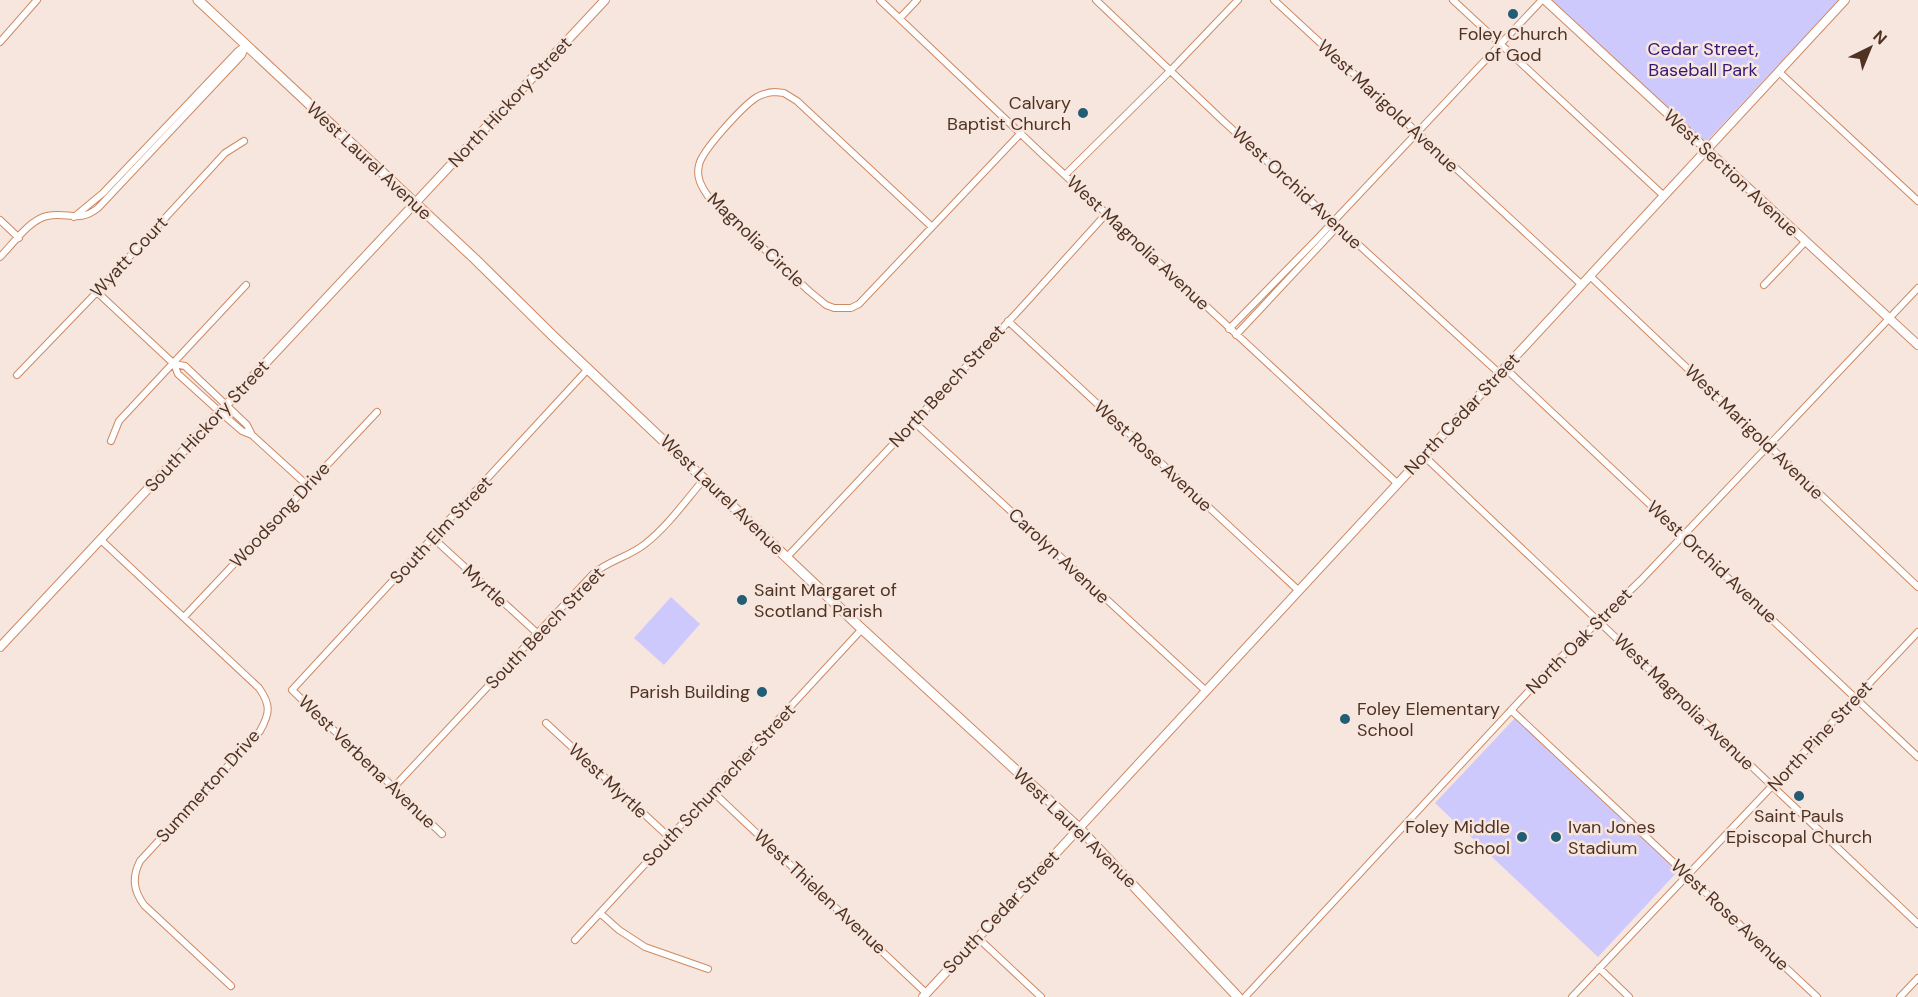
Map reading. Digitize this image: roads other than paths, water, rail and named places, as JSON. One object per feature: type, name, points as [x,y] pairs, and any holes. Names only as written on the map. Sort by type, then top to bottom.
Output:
[{"type":"main road","name":"West Laurel Avenue","points":[[198,0],[862,629],[1078,828],[1238,997]]},
{"type":"street","points":[[0,42],[38,0]]},
{"type":"street","name":"North Hickory Street","points":[[415,204],[605,0]]},
{"type":"street","name":"West Magnolia Avenue","points":[[880,0],[1229,329],[1398,484]]},
{"type":"street","points":[[900,18],[917,0]]},
{"type":"street","name":"West Orchid Avenue","points":[[1096,0],[1336,224],[1684,535],[1918,756]]},
{"type":"street","points":[[1065,175],[1238,0]]},
{"type":"street","name":"West Marigold Avenue","points":[[1274,0],[1582,285]]},
{"type":"street","points":[[1453,0],[1664,196]]},
{"type":"street","points":[[1236,335],[1417,133],[1543,0]]},
{"type":"street","name":"West Section Avenue","points":[[1543,0],[1918,345]]},
{"type":"street","name":"North Cedar Street","points":[[1078,828],[1845,0]]},
{"type":"street","points":[[0,257],[46,216],[83,217],[98,208],[242,55],[246,46]]},
{"type":"street","points":[[1779,72],[1918,201]]},
{"type":"street","name":"Magnolia Circle","points":[[932,227],[815,116],[784,93],[767,93],[751,102],[720,134],[699,164],[699,182],[708,196],[808,291],[826,305],[834,308],[851,308],[867,298],[1021,134]]},
{"type":"street","name":"Wyatt Court","points":[[17,375],[225,153],[244,141]]},
{"type":"street","name":"South Hickory Street","points":[[0,647],[415,204]]},
{"type":"street","name":"North Beech Street","points":[[787,557],[1106,214]]},
{"type":"street","points":[[0,220],[19,238]]},
{"type":"street","points":[[1229,329],[1336,224]]},
{"type":"street","points":[[1764,285],[1806,241]]},
{"type":"street","name":"West Marigold Avenue","points":[[1590,276],[1918,587]]},
{"type":"street","points":[[111,441],[119,421],[246,285]]},
{"type":"street","name":"North Oak Street","points":[[1245,997],[1511,710],[1684,535],[1918,288]]},
{"type":"street","points":[[97,292],[174,364],[178,374],[242,431],[252,435],[308,486]]},
{"type":"street","name":"West Rose Avenue","points":[[1008,321],[1298,590]]},
{"type":"street","points":[[174,364],[185,366],[247,425],[252,435]]},
{"type":"street","name":"South Elm Street","points":[[292,690],[588,369]]},
{"type":"street","name":"Woodsong Drive","points":[[184,617],[377,412]]},
{"type":"street","name":"Carolyn Avenue","points":[[914,422],[1205,690]]},
{"type":"street","name":"West Magnolia Avenue","points":[[1424,456],[1918,924]]},
{"type":"street","name":"South Beech Street","points":[[393,788],[599,568],[632,554],[653,537],[705,478]]},
{"type":"street","name":"Myrtle","points":[[433,538],[537,633]]},
{"type":"street","name":"Summerton Drive","points":[[101,540],[259,688],[267,699],[266,720],[260,731],[140,861],[134,879],[138,897],[144,905],[231,986]]},
{"type":"street","name":"South Schumacher Street","points":[[575,940],[862,629]]},
{"type":"street","name":"North Pine Street","points":[[1572,997],[1918,632]]},
{"type":"street","name":"West Verbena Avenue","points":[[292,690],[442,834]]},
{"type":"street","name":"West Rose Avenue","points":[[1511,710],[1817,997]]},
{"type":"street","name":"West Myrtle","points":[[546,723],[670,838]]},
{"type":"street","name":"West Thielen Avenue","points":[[712,792],[925,995]]},
{"type":"street","name":"South Cedar Street","points":[[925,995],[1078,828]]},
{"type":"street","points":[[600,913],[619,930],[645,947],[708,969]]},
{"type":"street","points":[[978,938],[1041,997]]},
{"type":"street","points":[[1599,968],[1629,997]]},
{"type":"street","points":[[1900,997],[1918,978]]},
{"type":"place","name":"Foley Church of God","points":[[1513,14]]},
{"type":"place","name":"Calvary Baptist Church","points":[[1083,113]]},
{"type":"place","name":"Saint Margaret of Scotland Parish","points":[[742,600]]},
{"type":"place","name":"Parish Building","points":[[762,692]]},
{"type":"place","name":"Foley Elementary School","points":[[1345,719]]},
{"type":"place","name":"Saint Pauls Episcopal Church","points":[[1799,796]]},
{"type":"place","name":"Foley Middle School","points":[[1522,837]]},
{"type":"place","name":"Ivan Jones Stadium","points":[[1556,837]]},
{"type":"park label","name":"Cedar Street, Baseball Park","points":[[1703,59]]}]
